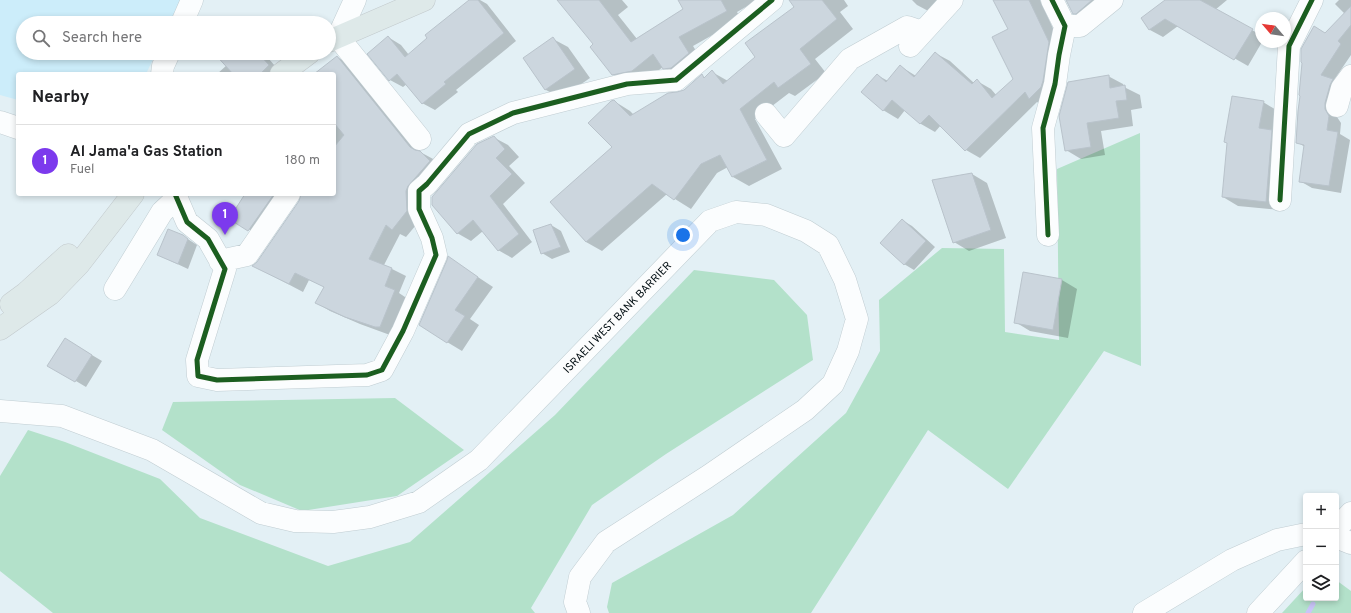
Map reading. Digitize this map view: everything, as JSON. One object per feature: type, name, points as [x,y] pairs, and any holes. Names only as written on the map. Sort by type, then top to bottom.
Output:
[{"type":"main road","points":[[336,38],[424,0]]},
{"type":"main road","points":[[284,72],[300,60]]},
{"type":"main road","points":[[0,312],[26,293],[67,256],[116,196]]},
{"type":"main road","points":[[0,328],[50,294],[79,264],[131,196]]},
{"type":"street","points":[[185,16],[192,0]]},
{"type":"street","points":[[336,34],[355,0]]},
{"type":"street","points":[[116,289],[162,212],[176,196],[186,222],[208,239],[225,269],[197,360],[198,376],[217,380],[367,375],[382,370],[403,331],[436,255],[432,238],[419,209],[419,191],[427,184],[469,134],[513,113],[626,84],[676,80],[772,0]]},
{"type":"street","points":[[766,114],[784,136],[850,59],[907,27],[916,39],[952,0]]},
{"type":"street","points":[[1048,235],[1043,128],[1055,84],[1065,26],[1052,0]]},
{"type":"street","points":[[1065,26],[1080,26],[1112,0]]},
{"type":"street","points":[[1280,200],[1289,46],[1312,0]]},
{"type":"street","points":[[336,42],[420,139]]},
{"type":"street","points":[[162,72],[166,60]]},
{"type":"street","points":[[1336,106],[1342,88],[1351,76]]},
{"type":"street","points":[[0,122],[16,127]]},
{"type":"street","points":[[220,261],[247,255],[288,196]]},
{"type":"street","name":"ISRAELI WEST BANK BARRIER","points":[[0,411],[62,416],[152,450],[260,513],[295,521],[333,522],[370,517],[420,502],[479,460],[710,221],[736,212],[766,215],[806,231],[828,246],[845,280],[857,318],[848,351],[833,384],[805,410],[707,477],[606,542],[580,577],[575,602],[579,613]]},
{"type":"street","points":[[1342,525],[1351,543]]},
{"type":"street","points":[[1144,613],[1232,560],[1277,540],[1303,535]]},
{"type":"street","points":[[1258,613],[1303,564]]},
{"type":"shaded area","points":[[0,0],[182,0],[174,16],[16,16],[16,60],[153,60],[147,72],[16,72],[16,99],[0,95]]},
{"type":"green space","points":[[1140,133],[1141,366],[1104,351],[1008,489],[928,430],[811,613],[609,613],[607,607],[612,583],[733,515],[846,413],[880,351],[879,300],[942,248],[1004,249],[1005,332],[1059,340],[1057,169]]},
{"type":"green space","points":[[694,270],[774,280],[807,315],[813,360],[666,454],[592,505],[531,608],[535,613],[53,613],[0,571],[0,476],[28,430],[65,442],[160,479],[200,518],[328,566],[410,542],[555,415]]},
{"type":"green space","points":[[395,398],[464,450],[397,496],[302,511],[240,485],[162,430],[173,402]]},
{"type":"green space","points":[[1339,582],[1351,591],[1351,613],[1282,613],[1303,590],[1303,601],[1339,601]]},
{"type":"building","points":[[469,0],[478,0],[504,33],[444,82],[446,84],[422,104],[397,74],[389,81],[367,54],[388,36],[405,57],[427,38],[425,35]]},
{"type":"building","points":[[557,0],[599,0],[631,42],[683,9],[678,0],[721,0],[727,11],[679,37],[689,53],[671,68],[663,69],[653,54],[632,71],[612,75],[590,47],[593,44]]},
{"type":"building","points":[[789,0],[822,0],[837,19],[800,49],[811,64],[778,88],[774,82],[740,109],[767,160],[732,177],[720,155],[701,164],[674,200],[652,184],[586,242],[550,202],[612,147],[588,123],[611,101],[614,100],[630,116],[668,93],[684,90],[702,74],[704,78],[712,70],[723,84],[755,57],[745,43],[794,7]]},
{"type":"building","points":[[993,0],[1029,0],[1049,42],[1043,81],[1041,87],[1029,99],[1025,92],[965,151],[929,115],[920,124],[892,100],[883,111],[861,92],[877,74],[886,82],[900,65],[914,77],[935,52],[972,84],[977,79],[992,98],[1013,79],[992,37],[1008,29]]},
{"type":"building","points":[[1066,0],[1092,0],[1076,14],[1073,14]]},
{"type":"building","points":[[1165,0],[1200,0],[1253,29],[1234,60],[1165,19],[1149,30],[1141,18]]},
{"type":"building","points":[[1351,6],[1351,25],[1338,41],[1341,44],[1321,75],[1333,79],[1325,103],[1325,109],[1329,116],[1327,130],[1338,132],[1329,186],[1299,182],[1304,145],[1296,143],[1302,63],[1301,49],[1314,26],[1325,33]]},
{"type":"building","points":[[553,37],[575,69],[545,90],[523,58]]},
{"type":"building","points":[[337,56],[410,147],[420,151],[430,161],[408,186],[406,191],[407,211],[392,230],[386,225],[369,259],[392,268],[385,286],[395,290],[380,327],[375,327],[345,317],[315,303],[324,287],[295,273],[289,284],[252,266],[257,262],[299,201],[300,196],[336,196],[336,145],[344,135],[336,125],[336,72],[317,72],[332,60],[336,60]]},
{"type":"building","points":[[220,60],[264,60],[269,65],[262,72],[231,72]]},
{"type":"building","points":[[1109,75],[1110,88],[1125,85],[1127,100],[1116,101],[1119,118],[1087,123],[1091,147],[1065,151],[1059,116],[1068,82]]},
{"type":"building","points":[[1232,96],[1264,101],[1259,128],[1272,130],[1266,202],[1222,197],[1227,143],[1224,142]]},
{"type":"building","points":[[494,136],[505,149],[496,158],[512,174],[490,196],[519,234],[498,251],[473,220],[457,234],[432,205],[432,197],[477,144]]},
{"type":"building","points":[[972,173],[991,230],[953,243],[932,180]]},
{"type":"building","points":[[244,196],[273,196],[248,231],[229,219]]},
{"type":"building","points":[[902,219],[926,241],[904,265],[880,243]]},
{"type":"building","points":[[551,224],[561,247],[541,254],[533,230]]},
{"type":"building","points":[[168,229],[183,235],[188,239],[178,264],[157,255]]},
{"type":"building","points":[[448,256],[478,277],[455,310],[465,316],[447,343],[419,325]]},
{"type":"building","points":[[1023,272],[1062,279],[1053,330],[1014,323]]},
{"type":"building","points":[[65,338],[92,355],[75,382],[47,366]]},
{"type":"waterway","points":[[1308,613],[1313,604]]},
{"type":"cycle path","points":[[176,196],[187,222],[208,239],[225,269],[197,360],[198,376],[217,380],[367,375],[382,370],[403,331],[436,255],[432,238],[419,209],[419,191],[427,184],[469,134],[513,113],[627,84],[676,80],[772,0]]},
{"type":"cycle path","points":[[1048,235],[1043,128],[1055,84],[1065,26],[1052,0]]},
{"type":"cycle path","points":[[1280,200],[1289,46],[1312,0]]},
{"type":"place","name":"Al Jama'a Gas Station","points":[[225,235]]}]
